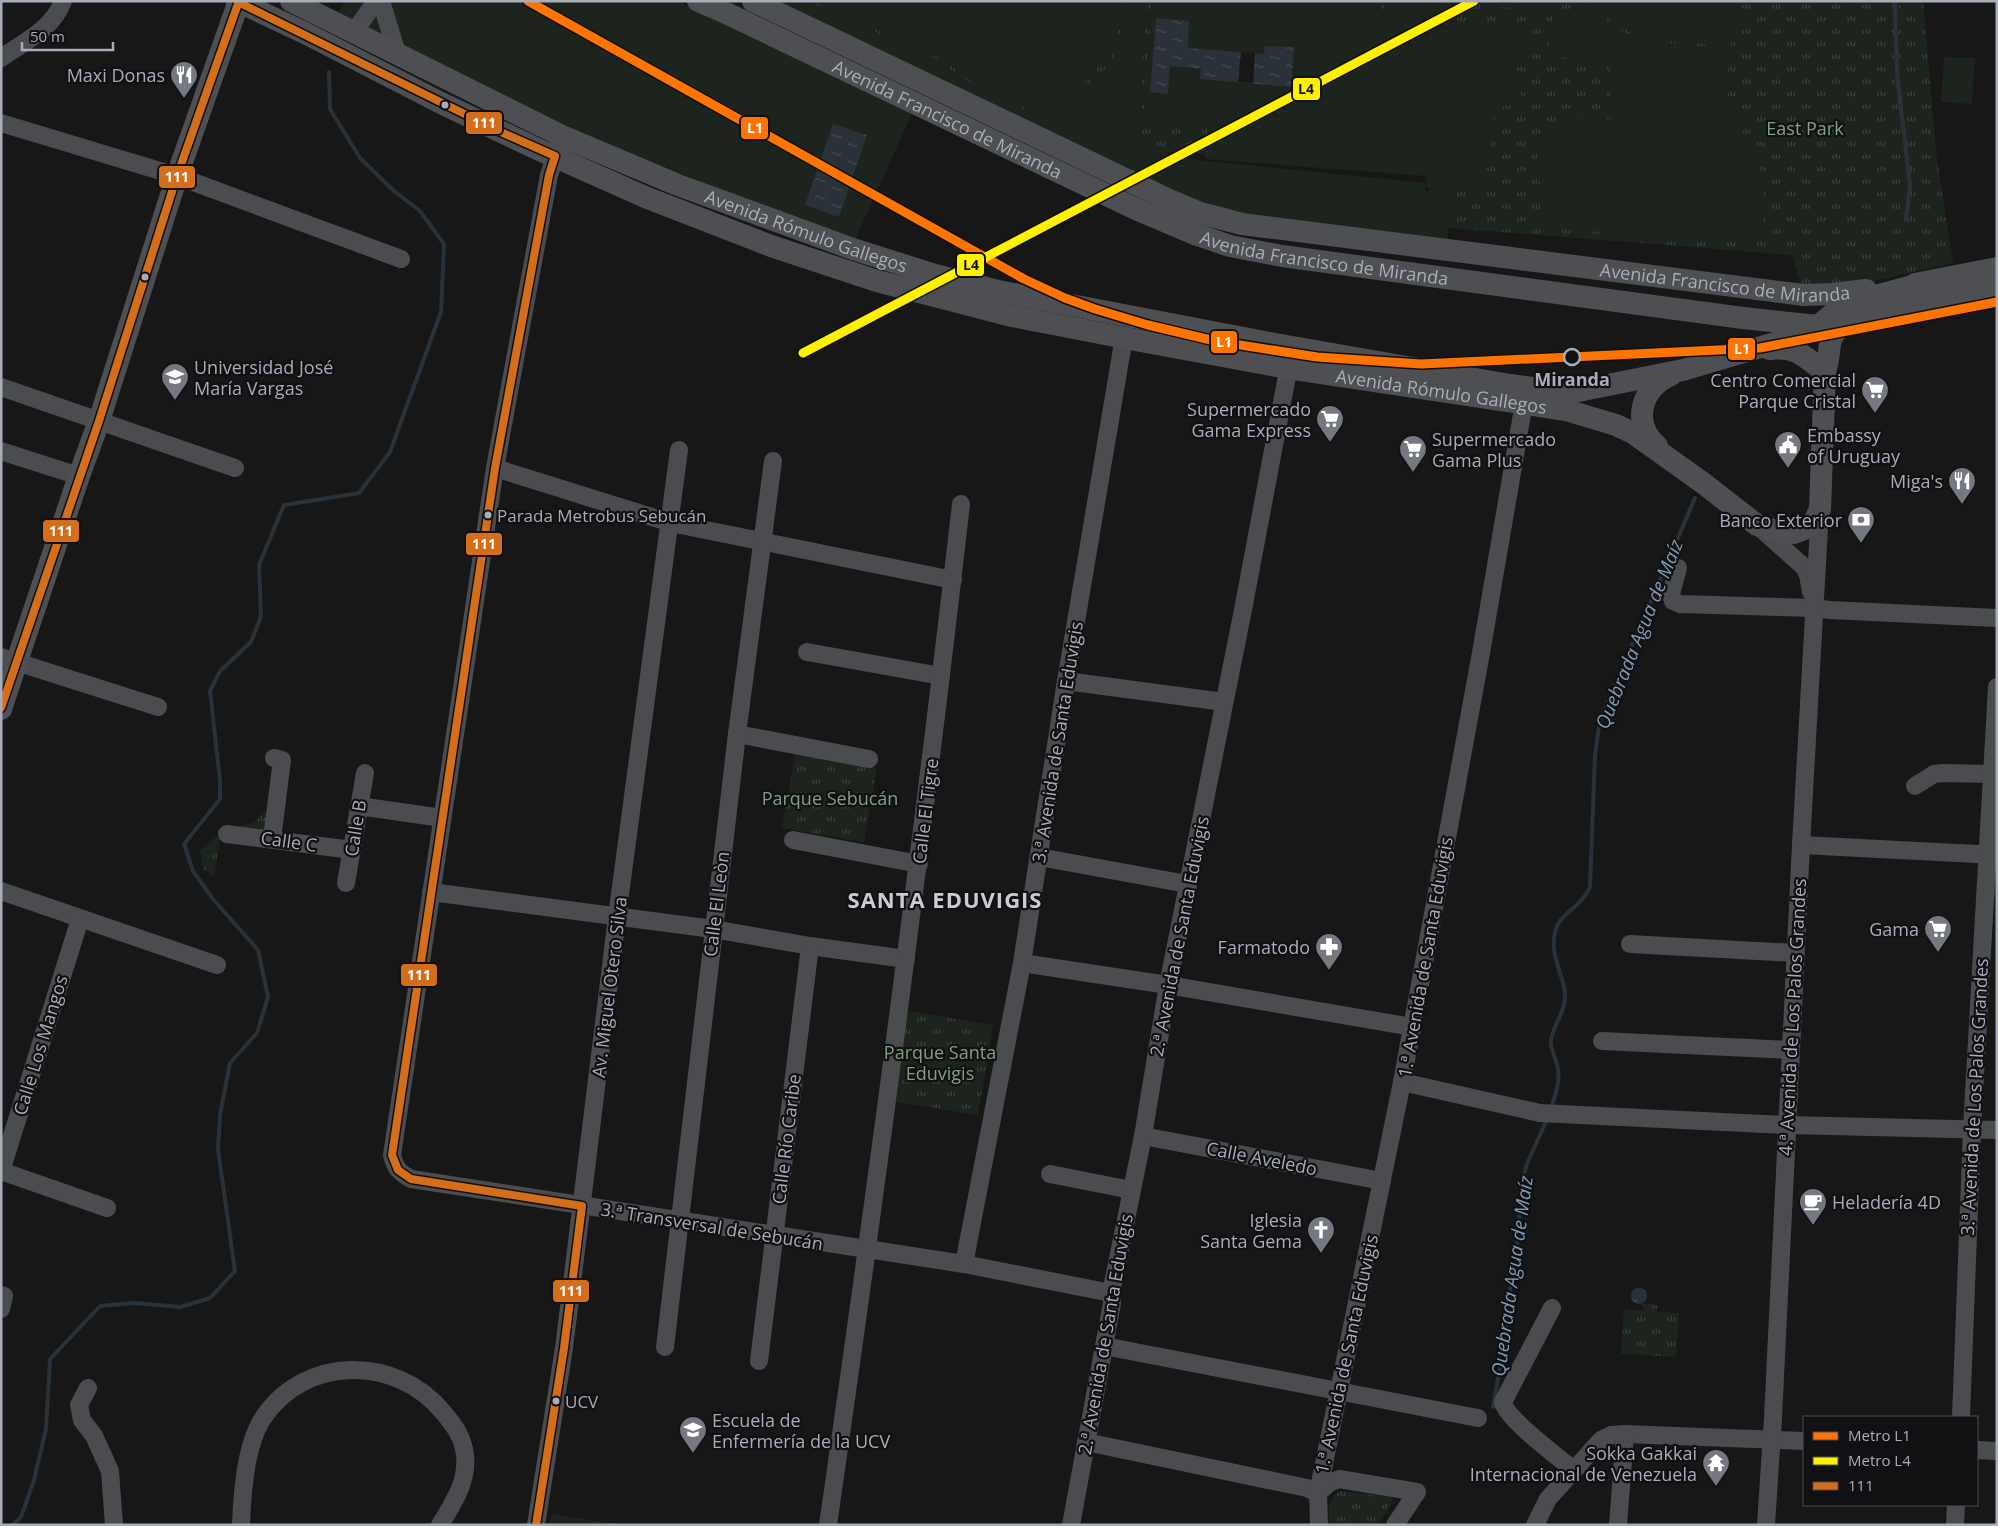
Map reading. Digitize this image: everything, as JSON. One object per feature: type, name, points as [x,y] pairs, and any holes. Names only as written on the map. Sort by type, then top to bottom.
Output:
[{"type":"main road","points":[[1,709],[9,659],[99,421],[177,176],[238,1],[533,147],[560,146]]},
{"type":"main road","points":[[291,1],[397,53],[560,146]]},
{"type":"main road","name":"Avenida Francisco de Miranda","points":[[698,1],[717,7],[1136,209],[1195,234],[1230,246],[1282,256],[1744,318],[1818,326],[1997,286]]},
{"type":"main road","name":"Avenida Francisco de Miranda","points":[[753,1],[1169,200],[1200,213],[1242,224],[1804,295],[1833,294],[1928,282],[1997,268]]},
{"type":"main road","name":"Avenida Rómulo Gallegos","points":[[560,146],[645,197],[772,246],[876,281],[1012,316],[1124,337],[1290,358],[1525,396],[1616,425],[1633,433],[1674,461],[1756,525]]},
{"type":"main road","name":"Avenida Rómulo Gallegos","points":[[560,146],[687,188],[853,249],[935,275],[1290,358]]},
{"type":"main road","name":"Avenida Rómulo Gallegos","points":[[1525,396],[1569,393],[1683,370],[1788,339],[1818,326],[1835,312],[1853,302],[1928,282]]},
{"type":"main road","points":[[1734,355],[1747,344],[1751,336],[1750,324],[1744,318]]},
{"type":"main road","name":"4.ª Avenida de Los Palos Grandes","points":[[1820,509],[1825,372],[1830,340],[1836,330],[1847,320]]},
{"type":"main road","points":[[1734,355],[1766,350],[1789,349],[1806,356],[1825,372]]},
{"type":"main road","points":[[1674,461],[1647,434],[1642,413],[1645,399],[1655,383],[1683,370]]},
{"type":"main road","points":[[1756,525],[1778,532],[1794,533],[1807,528],[1814,522],[1820,509]]},
{"type":"street","points":[[1,58],[44,29],[54,19],[63,1]]},
{"type":"street","points":[[354,32],[376,1]]},
{"type":"street","points":[[381,1],[397,53]]},
{"type":"street","points":[[1,122],[177,176],[402,259]]},
{"type":"street","points":[[560,146],[549,175],[495,468],[431,892],[617,916],[906,959]]},
{"type":"street","name":"3.ª Avenida de Santa Eduvigis","points":[[964,1264],[1022,963],[1066,680],[1124,337]]},
{"type":"street","name":"2.ª Avenida de Santa Eduvigis","points":[[1071,1525],[1112,1303],[1111,1292],[1143,1136],[1168,985],[1290,358]]},
{"type":"street","points":[[1,387],[235,468]]},
{"type":"street","name":"1.ª Avenida de Santa Eduvigis","points":[[1319,1525],[1318,1493],[1402,1082],[1525,396]]},
{"type":"street","name":"Av. Miguel Otero Silva","points":[[536,1525],[564,1348],[617,916],[679,450]]},
{"type":"street","points":[[1,451],[78,476]]},
{"type":"street","name":"Calle El Leòn","points":[[665,1347],[736,734],[773,461]]},
{"type":"street","points":[[495,468],[670,524],[952,580]]},
{"type":"street","name":"Calle El Tigre","points":[[828,1525],[868,1250],[919,864],[961,504]]},
{"type":"street","name":"4.ª Avenida de Los Palos Grandes","points":[[1766,1525],[1772,1440],[1800,845],[1820,509]]},
{"type":"street","points":[[1756,525],[1804,567],[1808,575],[1814,608]]},
{"type":"street","points":[[1678,568],[1671,594],[1673,601],[1680,604],[1814,608],[1997,618]]},
{"type":"street","points":[[807,652],[941,676]]},
{"type":"street","points":[[9,659],[158,706]]},
{"type":"street","points":[[1066,680],[1224,702]]},
{"type":"street","name":"3.ª Avenida de Los Palos Grandes","points":[[1961,1416],[1972,1129],[1992,855],[1992,774],[1997,687]]},
{"type":"street","points":[[736,734],[868,759]]},
{"type":"street","points":[[272,839],[282,760],[274,758]]},
{"type":"street","name":"Calle B","points":[[346,883],[364,773]]},
{"type":"street","points":[[1914,786],[1934,774],[1992,774]]},
{"type":"street","points":[[359,806],[442,818]]},
{"type":"street","name":"Calle C","points":[[227,834],[352,850]]},
{"type":"street","points":[[793,840],[919,864]]},
{"type":"street","points":[[1800,845],[1992,855]]},
{"type":"street","points":[[1039,857],[1188,884]]},
{"type":"street","points":[[1,891],[217,965]]},
{"type":"street","name":"3.ª Transversal de Sebucán","points":[[431,892],[392,1155],[400,1174],[412,1179],[964,1264],[1111,1292]]},
{"type":"street","name":"Calle Los Mangos","points":[[1,1171],[80,919]]},
{"type":"street","points":[[1630,944],[1795,953]]},
{"type":"street","name":"Calle Río Caribe","points":[[760,1361],[810,946]]},
{"type":"street","points":[[1022,963],[1168,985],[1412,1027]]},
{"type":"street","points":[[1602,1041],[1791,1050]]},
{"type":"street","points":[[1402,1082],[1540,1113],[1787,1125],[1997,1130]]},
{"type":"street","name":"Calle Aveledo","points":[[1143,1136],[1382,1181]]},
{"type":"street","points":[[1,1171],[107,1208]]},
{"type":"street","points":[[1050,1174],[1132,1190]]},
{"type":"street","points":[[1,1295],[4,1296],[1,1309]]},
{"type":"street","points":[[1552,1308],[1503,1402],[1504,1407],[1512,1418],[1574,1470]]},
{"type":"street","points":[[1104,1346],[1478,1418]]},
{"type":"street","points":[[241,1525],[243,1484],[256,1434],[262,1420],[274,1402],[308,1378],[330,1371],[347,1369],[382,1373],[414,1386],[434,1402],[456,1428],[462,1441],[465,1456],[463,1481],[456,1499],[440,1525]]},
{"type":"street","points":[[88,1388],[78,1405],[82,1420],[94,1436],[110,1471],[114,1525]]},
{"type":"street","points":[[1618,1525],[1626,1434]]},
{"type":"street","points":[[1535,1525],[1548,1499],[1601,1440],[1611,1435],[1803,1441]]},
{"type":"street","points":[[1086,1442],[1307,1488],[1318,1493],[1330,1483],[1339,1479],[1417,1492],[1395,1525]]},
{"type":"street","points":[[1978,1450],[1997,1451]]},
{"type":"street","points":[[1955,1525],[1956,1506]]},
{"type":"green space","points":[[345,1],[677,1],[914,109],[855,240],[791,218],[574,130],[335,17]]},
{"type":"green space","points":[[767,1],[807,1],[935,58],[971,84],[1006,102],[1052,121],[1078,110],[1090,85],[1110,64],[1127,30],[1123,1],[1147,1],[1137,151],[1207,161],[1426,183],[1425,191],[1453,192],[1447,244],[1196,206]]},
{"type":"green space","name":"East Park","points":[[792,1],[1923,1],[1937,160],[1953,263],[1873,281],[1802,290],[1792,255],[1426,226],[1431,172],[1173,152],[1160,186]]},
{"type":"green space","points":[[813,1],[1118,1],[1120,7],[1119,28],[1104,60],[1087,80],[1076,107],[1052,118],[1006,100],[937,57]]},
{"type":"green space","points":[[1152,1],[1382,1],[1382,14],[1527,28],[1525,60],[1514,60],[1522,100],[1496,109],[1484,187],[1457,186],[1457,191],[1427,188],[1426,176],[1205,159],[1209,126],[1143,121]]},
{"type":"green space","points":[[1384,1],[1570,1],[1557,8],[1606,22],[1632,38],[1729,52],[1728,102],[1741,125],[1752,163],[1763,173],[1764,216],[1752,242],[1543,228],[1537,147],[1545,126],[1578,117],[1611,120],[1611,62],[1549,56],[1553,9],[1549,11],[1451,3],[1452,18],[1384,13]]},
{"type":"green space","points":[[1578,1],[1739,1],[1730,49],[1662,36],[1633,34],[1607,17],[1577,4]]},
{"type":"green space","points":[[1944,57],[1975,58],[1972,104],[1941,102]]},
{"type":"green space","name":"Parque Sebucán","points":[[795,754],[877,768],[864,842],[782,828]]},
{"type":"green space","points":[[272,805],[268,834],[231,830],[254,822]]},
{"type":"green space","points":[[215,837],[220,838],[214,877],[203,869],[200,851]]},
{"type":"green space","name":"Parque Santa Eduvigis","points":[[901,1010],[993,1025],[978,1115],[886,1100]]},
{"type":"green space","points":[[1641,1303],[1657,1305],[1657,1312],[1679,1313],[1676,1357],[1621,1354],[1624,1309],[1645,1311]]},
{"type":"green space","points":[[1339,1491],[1391,1497],[1393,1500],[1378,1525],[1329,1525],[1331,1502]]},
{"type":"green space","points":[[552,1514],[624,1525],[550,1525]]},
{"type":"water","points":[[1156,18],[1189,21],[1188,48],[1264,54],[1265,46],[1294,47],[1291,87],[1200,79],[1201,69],[1170,66],[1168,94],[1150,92]]},
{"type":"water","points":[[833,124],[867,135],[839,217],[805,205]]},
{"type":"water","points":[[1639,1288],[1647,1296],[1639,1304],[1631,1296]]},
{"type":"pier","points":[[1241,52],[1255,53],[1253,83],[1238,82]]},
{"type":"waterway","points":[[1895,1],[1897,74],[1910,186],[1906,220]]},
{"type":"waterway","name":"Quebrada Agua de Maíz","points":[[13,1525],[21,1517],[34,1480],[46,1429],[50,1359],[100,1306],[135,1303],[180,1307],[210,1298],[235,1271],[218,1149],[220,1115],[230,1063],[257,1033],[268,997],[258,950],[212,898],[193,871],[184,844],[220,799],[220,781],[210,691],[220,671],[251,642],[261,616],[259,565],[284,505],[359,493],[390,452],[441,312],[444,244],[420,211],[394,191],[360,158],[330,109],[329,72]]},
{"type":"waterway","name":"Quebrada Agua de Maíz","points":[[1551,1108],[1558,1079],[1551,1040],[1565,999],[1564,984],[1555,956],[1555,932],[1557,925],[1582,900],[1590,887],[1595,755],[1600,720],[1695,498]]},
{"type":"waterway","name":"Quebrada Agua de Maíz","points":[[1493,1407],[1505,1339],[1512,1273],[1516,1259],[1522,1181],[1527,1164],[1547,1119]]},
{"type":"metro line","name":"L1","points":[[528,1],[1024,279],[1065,298],[1095,309],[1148,325],[1215,341],[1317,357],[1421,364],[1760,348],[1997,302]]},
{"type":"metro line","name":"L4","points":[[803,353],[1474,1]]},
{"type":"transit line","name":"111","points":[[1,708],[99,421],[177,176],[239,1]]},
{"type":"transit line","name":"111","points":[[238,2],[503,133],[555,156],[549,175],[495,468],[392,1155],[398,1170],[411,1179],[582,1206],[564,1348],[536,1525]]},
{"type":"place","name":"Maxi Donas","points":[[184,99]]},
{"type":"place","name":"Miranda","points":[[1572,357]]},
{"type":"place","name":"Universidad José María Vargas","points":[[175,401]]},
{"type":"place","name":"Centro Comercial Parque Cristal","points":[[1875,414]]},
{"type":"place","name":"Supermercado Gama Express","points":[[1330,443]]},
{"type":"place","name":"Embassy of Uruguay","points":[[1788,469]]},
{"type":"place","name":"Supermercado Gama Plus","points":[[1413,473]]},
{"type":"place","name":"Miga's","points":[[1962,505]]},
{"type":"place","name":"Parada Metrobus Sebucán","points":[[488,515]]},
{"type":"place","name":"Banco Exterior","points":[[1861,544]]},
{"type":"place","name":"Gama","points":[[1938,953]]},
{"type":"place","name":"Farmatodo","points":[[1329,971]]},
{"type":"place","name":"Heladería 4D","points":[[1813,1226]]},
{"type":"place","name":"Iglesia Santa Gema","points":[[1321,1254]]},
{"type":"place","name":"UCV","points":[[556,1401]]},
{"type":"place","name":"Escuela de Enfermería de la UCV","points":[[693,1454]]},
{"type":"place","name":"Sokka Gakkai Internacional de Venezuela","points":[[1716,1487]]},
{"type":"district","name":"SANTA EDUVIGIS","points":[[945,899]]}]
